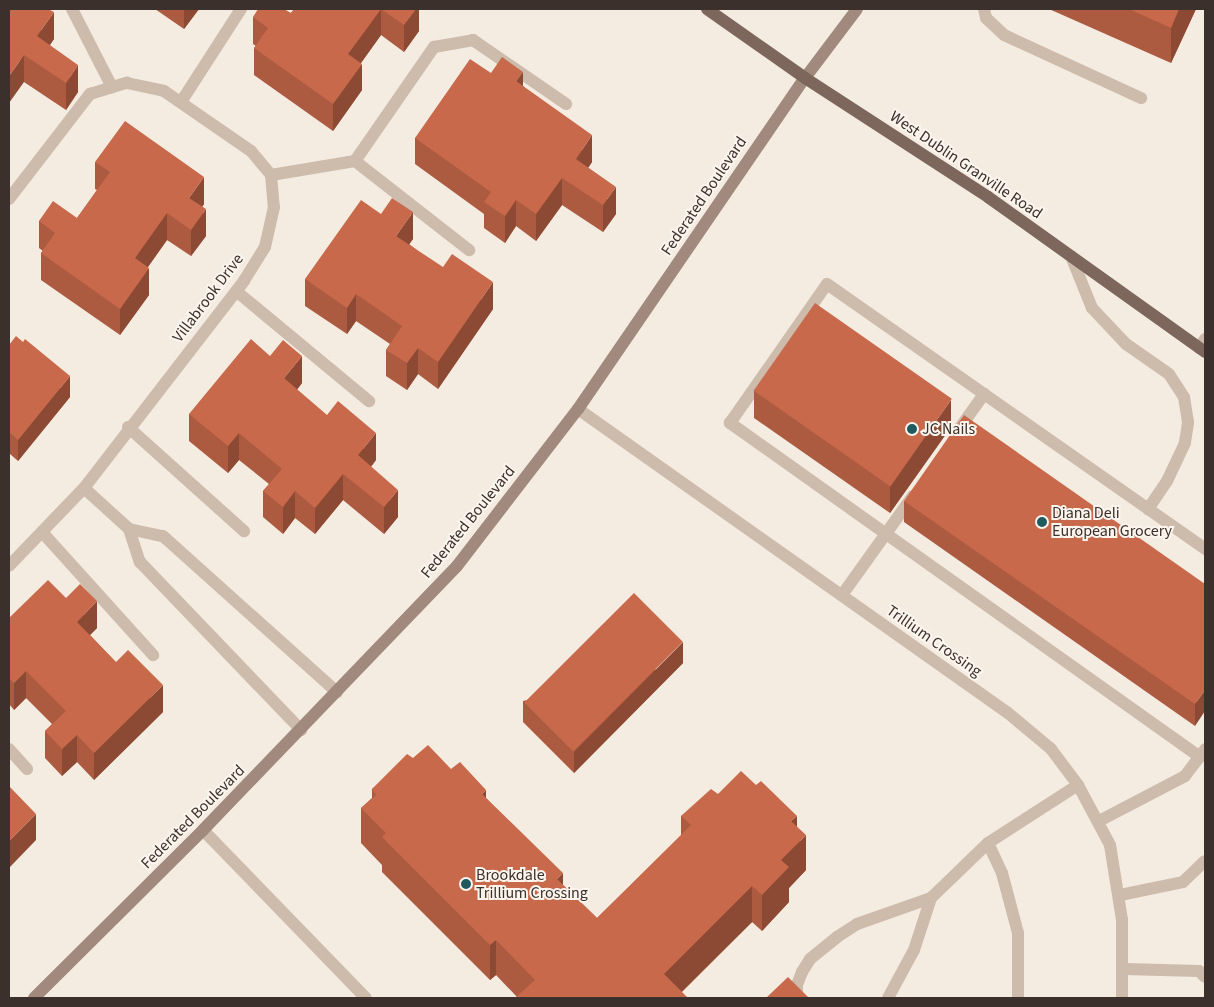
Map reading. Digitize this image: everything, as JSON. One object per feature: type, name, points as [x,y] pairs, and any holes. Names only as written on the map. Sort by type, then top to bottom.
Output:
[{"type":"main road","name":"West Dublin Granville Road","points":[[707,9],[805,78],[988,197],[1203,346]]},
{"type":"main road","name":"Federated Boulevard","points":[[34,998],[301,730],[457,566],[578,409],[805,78],[857,9]]},
{"type":"street","points":[[72,9],[112,87]]},
{"type":"street","points":[[181,102],[241,9]]},
{"type":"street","points":[[984,9],[986,18],[1004,35],[1141,98]]},
{"type":"street","points":[[11,191],[90,94],[127,83],[164,91],[214,123],[251,151],[271,175],[355,161],[434,47],[474,40],[566,104]]},
{"type":"street","points":[[355,161],[469,250]]},
{"type":"street","name":"Villabrook Drive","points":[[9,566],[84,488],[128,427],[236,291],[266,247],[274,207],[271,175]]},
{"type":"street","points":[[1071,256],[1092,308],[1126,344],[1170,374],[1179,384],[1184,397],[1188,424],[1185,443],[1167,481],[1148,509]]},
{"type":"street","points":[[1098,821],[1185,776],[1202,753],[886,535],[730,424],[827,284],[1205,549]]},
{"type":"street","points":[[236,291],[369,401]]},
{"type":"street","points":[[951,441],[984,394]]},
{"type":"street","name":"Trillium Crossing","points":[[578,409],[1008,713],[1051,749],[1078,785],[1110,845],[1120,895],[1124,968],[1122,998]]},
{"type":"street","points":[[128,427],[244,531]]},
{"type":"street","points":[[84,488],[129,528],[163,536],[337,692]]},
{"type":"street","points":[[842,595],[919,488]]},
{"type":"street","points":[[129,528],[140,562],[301,730]]},
{"type":"street","points":[[42,532],[152,655]]},
{"type":"street","points":[[9,749],[27,768]]},
{"type":"street","points":[[798,998],[797,985],[810,959],[837,937],[857,924],[931,898],[988,843],[1078,785]]},
{"type":"street","points":[[203,830],[366,998]]},
{"type":"street","points":[[988,843],[1002,872],[1018,933],[1018,998]]},
{"type":"street","points":[[1120,895],[1183,882],[1205,861]]},
{"type":"street","points":[[888,998],[914,950],[931,898]]},
{"type":"street","points":[[1124,968],[1199,971],[1205,977]]},
{"type":"building","points":[[9,9],[48,9],[54,12],[37,36],[78,65],[66,83],[24,55],[9,76]]},
{"type":"building","points":[[258,9],[284,9],[291,13],[294,9],[381,9],[348,54],[362,64],[333,104],[254,48],[268,28],[253,17]]},
{"type":"building","points":[[381,9],[416,9],[404,25]]},
{"type":"building","points":[[1129,9],[1179,9],[1171,28]]},
{"type":"building","points":[[502,57],[523,72],[516,81],[592,135],[576,159],[616,187],[603,205],[562,178],[536,214],[516,200],[505,216],[484,202],[491,192],[415,138],[470,59],[491,73]]},
{"type":"building","points":[[125,121],[204,177],[189,198],[206,209],[191,230],[167,213],[135,258],[149,268],[120,309],[41,253],[55,233],[39,221],[53,201],[77,218],[110,172],[95,162]]},
{"type":"building","points":[[392,198],[413,212],[396,236],[443,267],[452,254],[493,282],[438,362],[418,348],[407,363],[386,350],[402,326],[356,294],[347,308],[305,279],[361,200],[381,214]]},
{"type":"building","points":[[815,303],[952,399],[890,486],[754,391]]},
{"type":"building","points":[[16,336],[23,342],[25,339],[70,376],[18,440],[10,433],[9,435],[9,345]]},
{"type":"building","points":[[251,339],[270,356],[283,340],[302,356],[284,378],[327,415],[338,401],[376,433],[358,455],[398,490],[384,507],[343,474],[315,508],[295,491],[283,507],[263,491],[282,469],[239,433],[228,446],[189,414]]},
{"type":"building","points":[[964,415],[1205,584],[1205,690],[1195,704],[904,501]]},
{"type":"building","points":[[48,580],[66,598],[80,584],[97,601],[77,622],[116,662],[128,650],[163,685],[94,753],[77,735],[62,749],[45,731],[66,711],[26,671],[14,683],[9,678],[9,618]]},
{"type":"building","points":[[634,593],[683,642],[573,751],[524,703]]},
{"type":"building","name":"Brookdale Trillium Crossing","points":[[428,745],[451,769],[460,762],[486,790],[482,794],[563,873],[557,879],[597,918],[691,825],[681,816],[711,789],[718,794],[741,771],[756,785],[761,781],[797,816],[791,821],[806,835],[781,860],[789,867],[762,895],[752,886],[664,974],[688,998],[515,998],[535,980],[496,940],[490,945],[382,837],[386,833],[361,808],[376,795],[372,789],[407,754],[413,758]]},
{"type":"building","points":[[9,786],[36,814],[9,841]]},
{"type":"building","points":[[788,977],[809,998],[766,998]]},
{"type":"place","name":"JC Nails","points":[[912,429]]},
{"type":"place","name":"Diana Deli European Grocery","points":[[1042,522]]},
{"type":"place","name":"Brookdale Trillium Crossing","points":[[466,884]]}]
